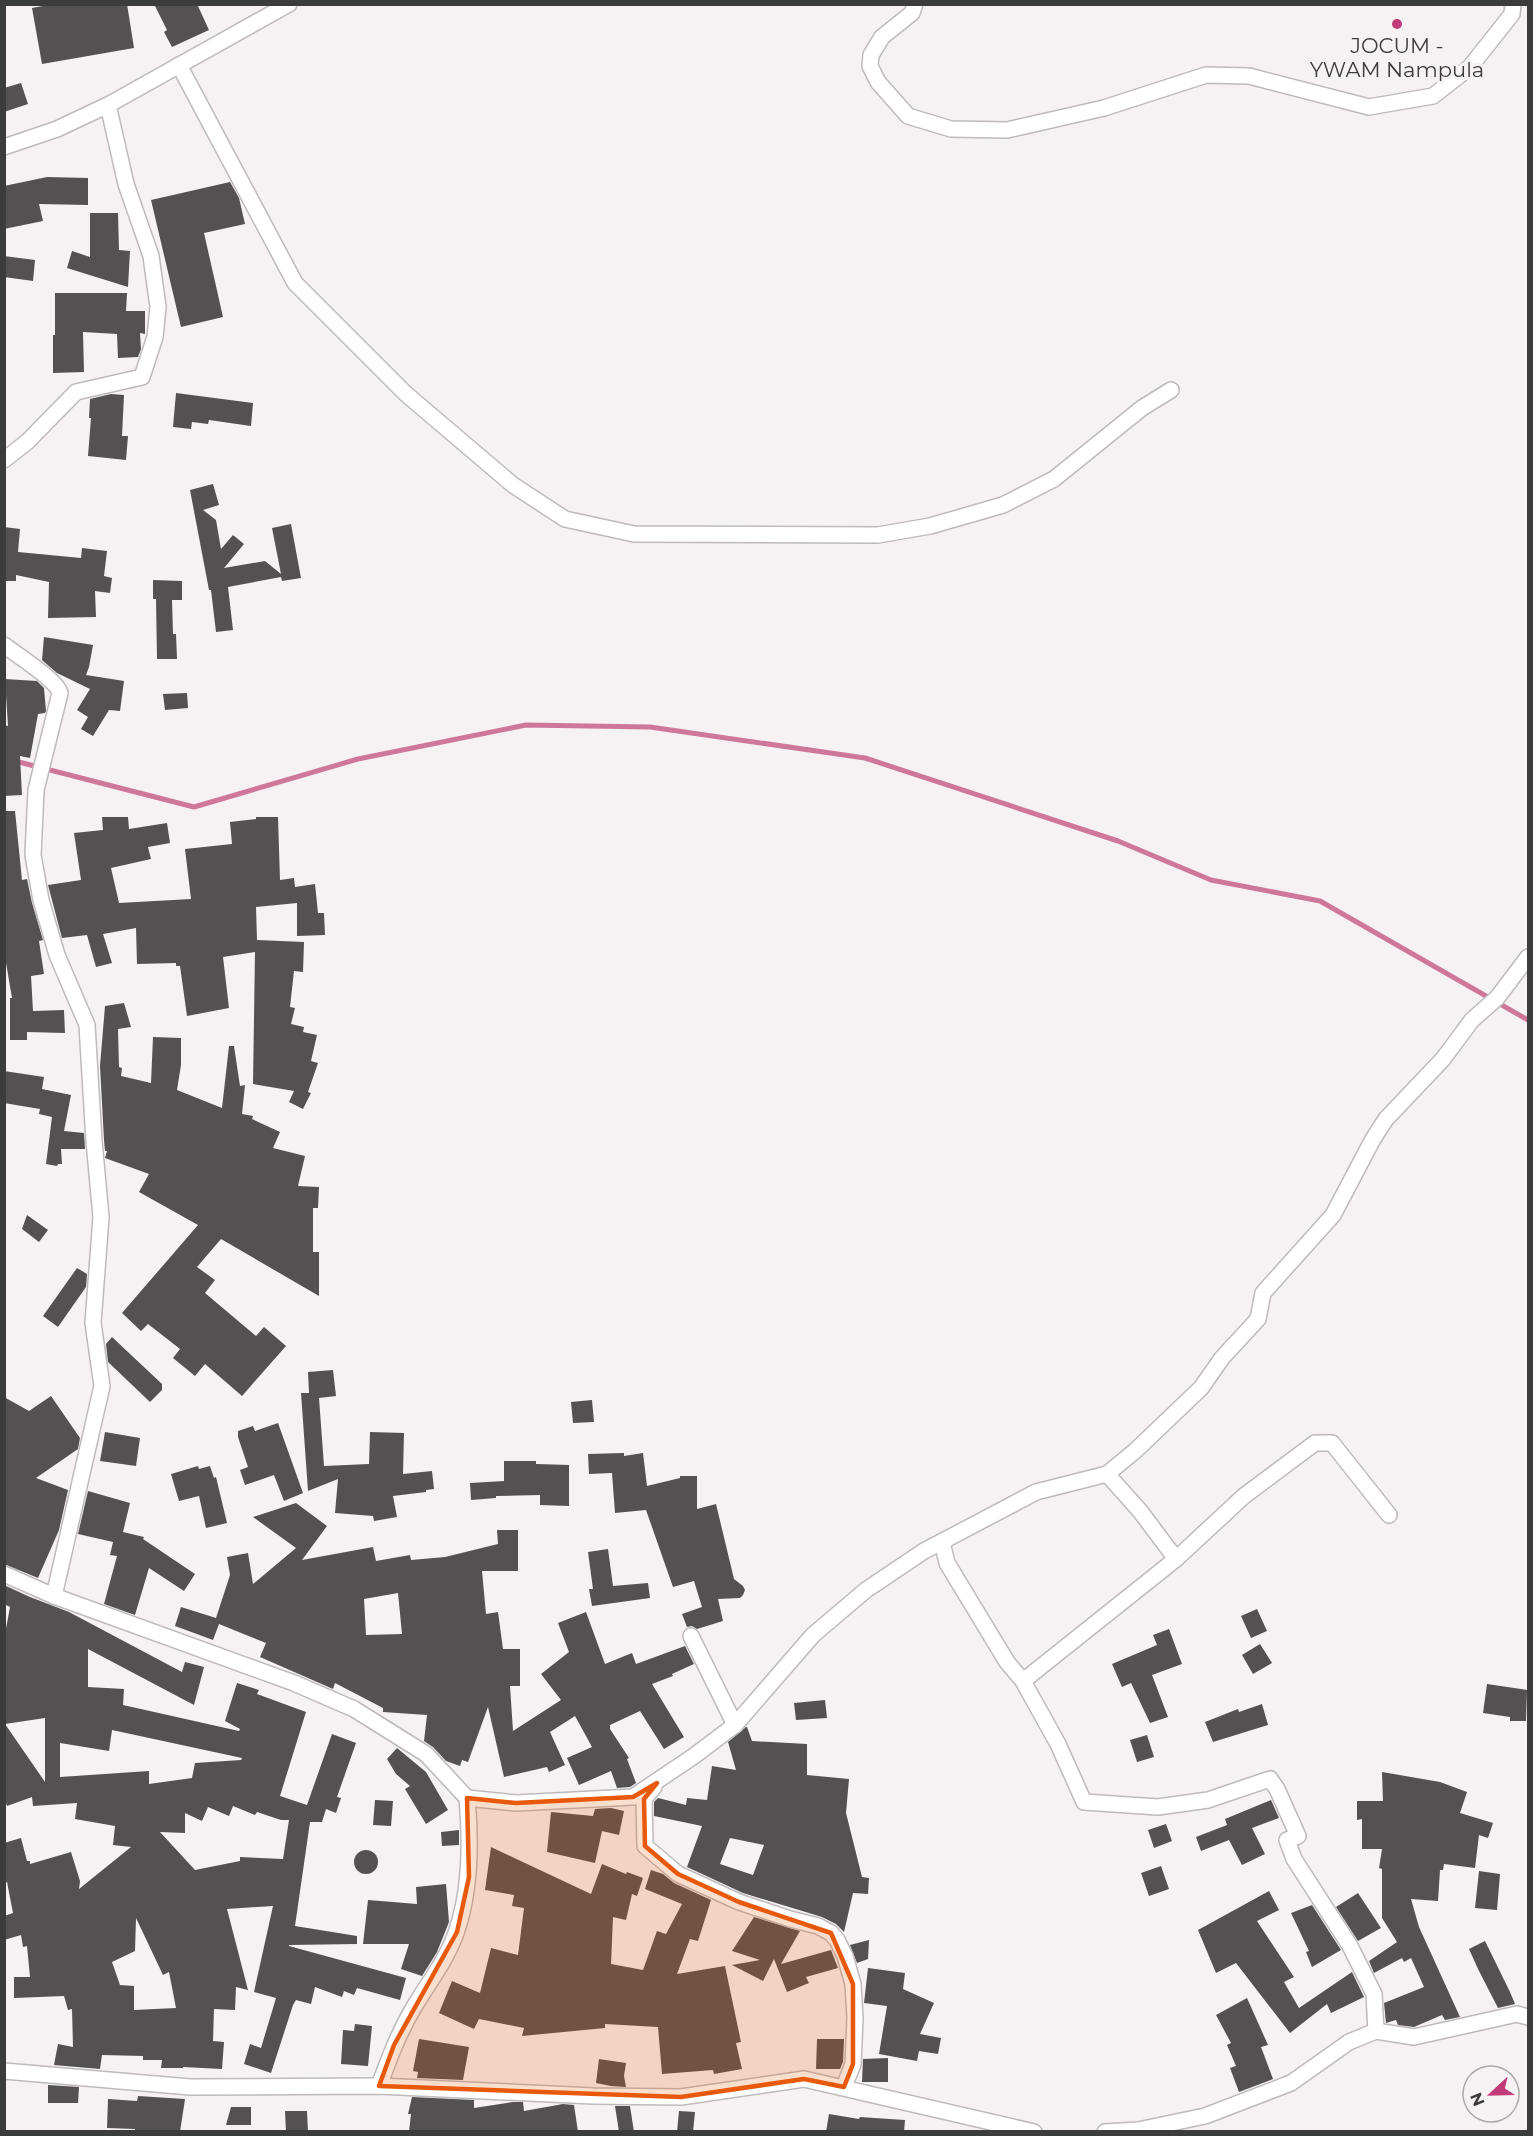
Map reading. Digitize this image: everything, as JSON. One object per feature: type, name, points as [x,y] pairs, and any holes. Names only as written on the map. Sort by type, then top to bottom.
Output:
[{"type":"street","points":[[915,4],[912,13],[882,37],[871,55],[870,66],[878,82],[908,116],[951,129],[1007,130],[1104,108],[1206,75],[1249,75],[1369,106],[1433,96],[1470,67],[1512,14],[1513,4]]},
{"type":"street","points":[[4,147],[57,129],[108,105],[284,5]]},
{"type":"street","points":[[179,65],[295,283],[406,394],[513,485],[565,519],[634,534],[878,535],[930,526],[1003,505],[1054,479],[1142,408],[1171,390]]},
{"type":"street","points":[[4,460],[27,442],[76,392],[142,377],[155,337],[158,307],[151,256],[126,184],[108,105]]},
{"type":"street","points":[[4,645],[51,680],[60,693],[36,790],[33,855],[41,900],[57,955],[87,1025],[101,1217],[93,1323],[102,1386],[54,1596]]},
{"type":"street","points":[[4,1574],[54,1596],[294,1683],[354,1709],[426,1754],[467,1798],[516,1803],[633,1797],[657,1783],[735,1725],[813,1635],[866,1590],[924,1551],[1036,1492],[1107,1474],[1135,1451],[1201,1388],[1222,1358],[1258,1319],[1263,1293],[1333,1215],[1386,1119],[1443,1059],[1472,1020],[1497,998],[1528,957]]},
{"type":"street","points":[[1023,1681],[1176,1559],[1244,1496],[1315,1443],[1332,1443],[1389,1515]]},
{"type":"street","points":[[1107,1474],[1140,1511],[1176,1559]]},
{"type":"street","points":[[942,1542],[947,1563],[1007,1662],[1023,1681],[1058,1744],[1084,1802],[1158,1807],[1208,1800],[1270,1779],[1277,1789],[1298,1836],[1287,1840],[1294,1858],[1350,1946],[1374,1995],[1377,2031]]},
{"type":"street","points":[[691,1636],[735,1725]]},
{"type":"street","points":[[657,1783],[644,1799],[645,1846],[678,1874],[739,1902],[790,1920],[818,1926],[831,1933],[837,1940],[845,1956],[853,1984],[855,2018],[853,2064],[844,2087]]},
{"type":"street","points":[[379,2086],[394,2045],[457,1932],[469,1877],[467,1798]]},
{"type":"street","points":[[1105,2132],[1138,2130],[1205,2116],[1291,2083],[1349,2042],[1377,2031],[1413,2037],[1517,2014],[1528,2017]]},
{"type":"street","points":[[4,2071],[190,2087],[379,2086],[593,2096],[681,2097],[804,2079],[1034,2132]]},
{"type":"highlighted area","points":[[657,1783],[644,1799],[645,1846],[678,1874],[739,1902],[831,1933],[853,1984],[853,2064],[844,2087],[804,2079],[681,2097],[379,2086],[394,2045],[457,1932],[469,1877],[467,1798],[516,1803],[633,1797]]},
{"type":"building","points":[[53,4],[127,4],[134,48],[42,64],[32,8]]},
{"type":"building","points":[[154,4],[197,4],[209,30],[172,47],[164,32],[167,30]]},
{"type":"building","points":[[21,83],[28,104],[4,112],[4,88]]},
{"type":"building","points":[[47,177],[88,178],[88,205],[39,204],[43,221],[4,229],[4,186]]},
{"type":"building","points":[[230,182],[239,198],[245,224],[204,233],[223,317],[181,327],[151,200]]},
{"type":"building","points":[[90,213],[118,213],[119,250],[130,251],[128,287],[67,268],[72,251],[90,257]]},
{"type":"building","points":[[4,256],[35,260],[33,281],[4,277]]},
{"type":"building","points":[[55,293],[127,293],[126,311],[145,311],[145,334],[140,333],[141,349],[138,357],[118,358],[117,334],[83,332],[84,372],[53,373]]},
{"type":"building","points":[[176,393],[253,403],[251,426],[209,420],[208,424],[192,422],[191,429],[173,427]]},
{"type":"building","points":[[111,394],[124,395],[122,436],[128,436],[126,460],[88,456],[90,399]]},
{"type":"building","points":[[213,484],[219,505],[203,510],[216,520],[221,549],[233,535],[244,544],[224,568],[265,561],[281,574],[272,528],[291,524],[301,578],[282,581],[281,577],[228,587],[233,630],[216,632],[211,590],[209,590],[190,490]]},
{"type":"building","points":[[4,527],[20,529],[18,552],[81,558],[82,548],[107,551],[104,576],[112,578],[110,593],[95,591],[96,617],[48,618],[49,582],[16,575],[16,581],[4,581]]},
{"type":"building","points":[[153,580],[182,581],[182,600],[172,600],[173,634],[176,634],[177,659],[157,659],[156,599],[153,599]]},
{"type":"building","points":[[44,637],[93,645],[86,675],[124,681],[120,711],[109,710],[93,736],[81,729],[88,717],[77,710],[90,689],[57,673],[42,660]]},
{"type":"building","points":[[5,679],[37,681],[44,688],[46,711],[38,714],[30,758],[20,756],[22,795],[4,796],[4,725],[8,726]]},
{"type":"building","points":[[187,693],[188,708],[165,710],[163,694]]},
{"type":"building","points":[[4,811],[15,811],[22,880],[27,879],[43,940],[39,941],[44,974],[31,976],[33,1011],[64,1010],[65,1033],[27,1032],[27,1040],[10,1040],[10,998],[12,998],[4,951]]},
{"type":"building","points":[[102,817],[128,817],[129,829],[167,823],[170,843],[148,847],[151,859],[111,868],[119,903],[191,899],[185,849],[232,844],[230,822],[256,819],[256,817],[278,817],[280,880],[294,878],[295,887],[315,884],[318,913],[324,913],[325,935],[297,936],[297,903],[256,907],[257,940],[304,942],[303,972],[294,971],[290,1007],[295,1008],[291,1024],[304,1027],[303,1032],[317,1035],[311,1061],[318,1063],[308,1092],[311,1093],[303,1109],[289,1102],[294,1091],[253,1084],[255,952],[223,957],[229,1008],[187,1016],[180,966],[176,966],[176,963],[137,964],[136,928],[103,934],[112,963],[96,967],[87,935],[62,938],[48,885],[81,880],[74,833],[103,830]]},
{"type":"building","points":[[124,1003],[131,1027],[118,1029],[121,1076],[151,1083],[153,1037],[181,1038],[181,1065],[177,1090],[222,1108],[229,1046],[234,1046],[240,1086],[245,1085],[242,1114],[253,1116],[252,1119],[280,1132],[273,1148],[305,1156],[298,1186],[319,1187],[318,1208],[313,1208],[313,1252],[319,1252],[319,1296],[221,1239],[197,1267],[215,1280],[205,1293],[256,1336],[264,1327],[286,1346],[242,1396],[205,1364],[195,1376],[173,1358],[180,1349],[148,1324],[141,1331],[122,1313],[198,1225],[139,1192],[149,1174],[105,1158],[107,1151],[105,1151],[104,1140],[100,1066],[105,1006]]},
{"type":"building","points":[[4,1071],[44,1077],[42,1089],[71,1095],[64,1131],[84,1133],[85,1149],[61,1149],[62,1164],[57,1166],[46,1164],[52,1117],[39,1114],[40,1109],[4,1103]]},
{"type":"building","points":[[27,1215],[48,1230],[39,1242],[22,1229]]},
{"type":"building","points":[[77,1268],[87,1274],[86,1287],[58,1327],[43,1316]]},
{"type":"building","points":[[112,1337],[162,1384],[162,1390],[150,1402],[108,1362],[106,1344]]},
{"type":"building","points":[[333,1370],[336,1396],[319,1398],[324,1466],[369,1464],[370,1432],[404,1433],[403,1474],[432,1471],[434,1489],[393,1496],[397,1517],[374,1521],[373,1516],[335,1513],[338,1479],[308,1491],[301,1393],[309,1393],[308,1372]]},
{"type":"building","points":[[51,1396],[80,1438],[78,1449],[36,1478],[68,1490],[59,1530],[38,1578],[4,1564],[4,1397],[29,1411]]},
{"type":"building","points":[[592,1400],[594,1422],[573,1423],[571,1402]]},
{"type":"building","points":[[278,1423],[303,1493],[284,1501],[274,1475],[245,1485],[240,1470],[248,1467],[238,1431],[253,1426],[255,1431]]},
{"type":"building","points":[[105,1432],[140,1438],[136,1466],[100,1461]]},
{"type":"building","points":[[624,1453],[624,1456],[643,1453],[647,1486],[680,1478],[680,1476],[697,1476],[697,1509],[716,1504],[734,1579],[745,1590],[740,1598],[718,1599],[723,1621],[697,1629],[692,1626],[687,1627],[682,1614],[702,1607],[694,1581],[673,1587],[646,1510],[615,1513],[612,1473],[589,1474],[588,1454]]},
{"type":"building","points":[[504,1461],[536,1461],[536,1464],[569,1465],[569,1506],[540,1505],[540,1495],[496,1496],[496,1498],[471,1500],[470,1483],[504,1481]]},
{"type":"building","points":[[198,1466],[199,1469],[210,1466],[214,1478],[216,1477],[227,1523],[206,1528],[199,1496],[179,1501],[171,1474]]},
{"type":"building","points":[[88,1491],[130,1503],[123,1532],[144,1537],[143,1539],[195,1574],[184,1591],[149,1568],[135,1615],[104,1604],[117,1556],[110,1555],[113,1542],[78,1534]]},
{"type":"building","points":[[296,1503],[327,1526],[302,1560],[373,1547],[376,1561],[410,1555],[411,1560],[445,1557],[498,1544],[497,1530],[518,1530],[518,1571],[482,1571],[486,1614],[498,1612],[503,1649],[520,1649],[520,1686],[510,1686],[513,1731],[561,1700],[541,1674],[569,1652],[558,1623],[586,1612],[605,1664],[632,1653],[636,1664],[685,1646],[694,1664],[672,1674],[673,1676],[652,1684],[684,1737],[664,1749],[640,1711],[610,1725],[610,1729],[629,1758],[627,1759],[636,1783],[630,1787],[617,1788],[611,1771],[579,1785],[567,1758],[592,1747],[575,1716],[550,1732],[565,1765],[549,1772],[547,1767],[504,1777],[488,1707],[468,1762],[462,1760],[460,1766],[446,1761],[424,1741],[427,1715],[383,1712],[383,1708],[335,1683],[333,1689],[260,1657],[266,1643],[219,1624],[213,1640],[175,1626],[181,1607],[216,1618],[230,1575],[227,1557],[248,1553],[253,1584],[296,1548],[253,1517]],"holes":[[[398,1593],[402,1634],[366,1635],[364,1599]]]},
{"type":"building","points":[[608,1549],[613,1586],[648,1583],[650,1598],[592,1606],[589,1589],[593,1589],[588,1552]]},
{"type":"building","points":[[4,1585],[69,1612],[182,1672],[185,1662],[204,1667],[194,1705],[88,1649],[88,1687],[124,1689],[123,1705],[239,1731],[240,1729],[225,1721],[237,1683],[259,1690],[257,1694],[306,1712],[280,1796],[307,1805],[332,1734],[356,1743],[337,1797],[341,1798],[336,1813],[326,1809],[322,1822],[310,1822],[295,1926],[357,1936],[357,1944],[289,1946],[406,1978],[400,2000],[357,1988],[354,1995],[344,1991],[342,1997],[315,1987],[311,2004],[296,2000],[293,2005],[271,2073],[244,2064],[250,2044],[261,2048],[276,1998],[254,1992],[273,1906],[227,1909],[248,1990],[236,1987],[235,2010],[214,2009],[213,2041],[224,2042],[222,2069],[161,2068],[162,2060],[143,2060],[143,2056],[102,2055],[100,2069],[54,2065],[58,2044],[73,2047],[72,2009],[68,2010],[64,1996],[14,1998],[14,1977],[30,1977],[27,1946],[23,1947],[21,1935],[4,1940],[4,1916],[13,1913],[7,1882],[4,1883],[4,1843],[21,1838],[27,1861],[30,1861],[30,1864],[71,1852],[80,1881],[79,1889],[131,1847],[113,1845],[115,1826],[75,1819],[77,1803],[33,1806],[32,1797],[7,1806],[4,1797],[4,1639],[10,1607],[4,1604]],"holes":[[[45,1718],[45,1782],[5,1724]],[[112,1730],[242,1758],[241,1760],[195,1763],[192,1778],[149,1784],[149,1771],[60,1777],[60,1743],[109,1751]],[[233,1806],[255,1815],[257,1812],[281,1820],[289,1820],[283,1859],[240,1857],[240,1861],[195,1870],[160,1832],[185,1833],[185,1813],[202,1821],[208,1807],[229,1816]],[[136,1918],[163,1975],[169,1972],[176,2008],[134,2010],[134,1986],[120,1985],[112,1962],[135,1951]]]},
{"type":"building","points":[[1257,1609],[1267,1631],[1251,1638],[1241,1616]]},
{"type":"building","points":[[1169,1629],[1182,1664],[1152,1675],[1168,1717],[1150,1723],[1131,1683],[1122,1687],[1112,1664],[1157,1645],[1153,1635]]},
{"type":"building","points":[[1260,1644],[1272,1663],[1253,1674],[1242,1655]]},
{"type":"building","points":[[1487,1684],[1527,1690],[1526,1721],[1510,1721],[1510,1717],[1483,1713]]},
{"type":"building","points":[[825,1700],[827,1718],[796,1720],[794,1703]]},
{"type":"building","points":[[1262,1704],[1268,1725],[1213,1742],[1205,1722],[1238,1709],[1239,1712]]},
{"type":"building","points":[[747,1727],[752,1741],[807,1744],[807,1775],[849,1779],[846,1813],[862,1877],[869,1878],[868,1894],[853,1893],[844,1932],[836,1924],[822,1917],[743,1893],[687,1867],[702,1826],[654,1816],[654,1802],[658,1798],[686,1805],[687,1798],[707,1800],[712,1766],[736,1770],[728,1742]],"holes":[[[730,1838],[764,1845],[753,1875],[720,1864]]]},
{"type":"building","points":[[1147,1735],[1154,1757],[1137,1762],[1130,1740]]},
{"type":"building","points":[[397,1748],[426,1772],[448,1810],[426,1824],[405,1789],[410,1786],[396,1774],[387,1759]]},
{"type":"building","points":[[1382,1772],[1440,1782],[1467,1792],[1460,1813],[1493,1823],[1488,1838],[1479,1835],[1475,1868],[1444,1864],[1443,1870],[1440,1870],[1438,1901],[1411,1899],[1419,1927],[1460,2017],[1445,2020],[1442,2015],[1414,2027],[1398,2025],[1396,2020],[1386,2023],[1384,2003],[1424,1987],[1411,1958],[1404,1962],[1402,1958],[1374,1973],[1369,1961],[1397,1942],[1382,1918],[1382,1869],[1379,1868],[1382,1849],[1362,1849],[1362,1819],[1357,1820],[1357,1801],[1383,1801]]},
{"type":"building","points":[[375,1800],[393,1801],[391,1826],[373,1825]]},
{"type":"building","points":[[1271,1800],[1279,1818],[1252,1828],[1265,1854],[1242,1865],[1229,1840],[1201,1851],[1196,1837],[1227,1825],[1225,1819]]},
{"type":"building","points":[[611,1808],[624,1811],[619,1835],[602,1831],[595,1863],[547,1852],[551,1812],[593,1816],[595,1809]]},
{"type":"building","points":[[1166,1824],[1172,1841],[1154,1848],[1148,1830]]},
{"type":"building","points":[[459,1830],[459,1845],[442,1846],[441,1832]]},
{"type":"building","points":[[491,1847],[591,1894],[602,1864],[643,1878],[637,1896],[632,1894],[626,1920],[613,1917],[611,1964],[643,1970],[657,1931],[666,1934],[682,1904],[645,1889],[651,1870],[711,1900],[698,1941],[690,1939],[677,1974],[725,1966],[741,2042],[736,2043],[742,2069],[714,2074],[713,2070],[662,2074],[658,2027],[605,2024],[605,2028],[522,2036],[524,2028],[479,2019],[474,2029],[439,2013],[452,1981],[480,1993],[491,1948],[518,1955],[524,1908],[512,1906],[514,1895],[485,1890]]},
{"type":"building","points":[[366,1850],[371,1851],[377,1857],[377,1867],[371,1873],[366,1874],[361,1873],[355,1867],[354,1862],[355,1857],[361,1851]]},
{"type":"building","points":[[1161,1866],[1169,1889],[1149,1896],[1141,1873]]},
{"type":"building","points":[[1479,1871],[1500,1874],[1497,1910],[1475,1908]]},
{"type":"building","points":[[446,1884],[449,1922],[437,1952],[422,1976],[401,1969],[409,1944],[363,1944],[368,1900],[417,1904],[416,1887]]},
{"type":"building","points":[[1269,1891],[1279,1910],[1257,1921],[1294,1977],[1284,1982],[1299,2008],[1352,1972],[1364,1997],[1331,2013],[1327,2004],[1290,2033],[1236,1963],[1216,1973],[1198,1930]]},
{"type":"building","points":[[1358,1893],[1381,1928],[1358,1941],[1336,1907]]},
{"type":"building","points":[[1312,1905],[1341,1950],[1312,1967],[1306,1952],[1309,1951],[1291,1913]]},
{"type":"building","points":[[754,1917],[800,1931],[781,1964],[831,1950],[838,1968],[806,1977],[809,1983],[787,1992],[774,1959],[763,1981],[732,1965],[760,1960],[732,1951]]},
{"type":"building","points":[[869,1940],[868,1959],[857,1963],[850,1945]]},
{"type":"building","points":[[1485,1941],[1515,2004],[1498,2008],[1478,1969],[1469,1949]]},
{"type":"building","points":[[868,1968],[905,1973],[903,1989],[934,2003],[920,2034],[941,2038],[938,2054],[919,2051],[917,2061],[879,2054],[887,2006],[864,2003]]},
{"type":"building","points":[[1247,1998],[1268,2045],[1261,2047],[1273,2079],[1239,2092],[1230,2068],[1236,2066],[1227,2045],[1231,2043],[1216,2015]]},
{"type":"building","points":[[355,2024],[372,2026],[368,2066],[341,2064],[343,2030],[354,2031]]},
{"type":"building","points":[[419,2039],[469,2047],[463,2080],[417,2078],[418,2072],[413,2071]]},
{"type":"building","points":[[817,2039],[844,2039],[843,2062],[840,2069],[816,2069]]},
{"type":"building","points":[[888,2058],[888,2082],[862,2082],[863,2059]]},
{"type":"building","points":[[599,2059],[626,2063],[624,2076],[626,2087],[596,2083]]},
{"type":"building","points":[[48,2085],[79,2087],[78,2103],[48,2103]]},
{"type":"building","points":[[138,2096],[185,2099],[180,2132],[135,2132],[135,2129],[107,2128],[108,2099],[137,2101]]},
{"type":"building","points":[[412,2097],[474,2100],[474,2108],[523,2102],[524,2111],[563,2104],[574,2105],[578,2132],[409,2132],[411,2114],[408,2114]]},
{"type":"building","points":[[615,2106],[630,2106],[634,2132],[619,2132]]},
{"type":"building","points":[[231,2107],[251,2107],[251,2125],[226,2125]]},
{"type":"building","points":[[285,2111],[307,2111],[308,2132],[286,2132]]},
{"type":"building","points":[[679,2111],[695,2112],[693,2132],[677,2132]]},
{"type":"building","points":[[829,2114],[859,2119],[860,2117],[905,2120],[904,2132],[826,2132]]},
{"type":"waterway","points":[[15,761],[194,807],[358,759],[526,725],[650,727],[865,758],[1118,841],[1211,880],[1320,901],[1528,1020]]},
{"type":"place","name":"JOCUM - YWAM Nampula","points":[[1397,24]]}]
